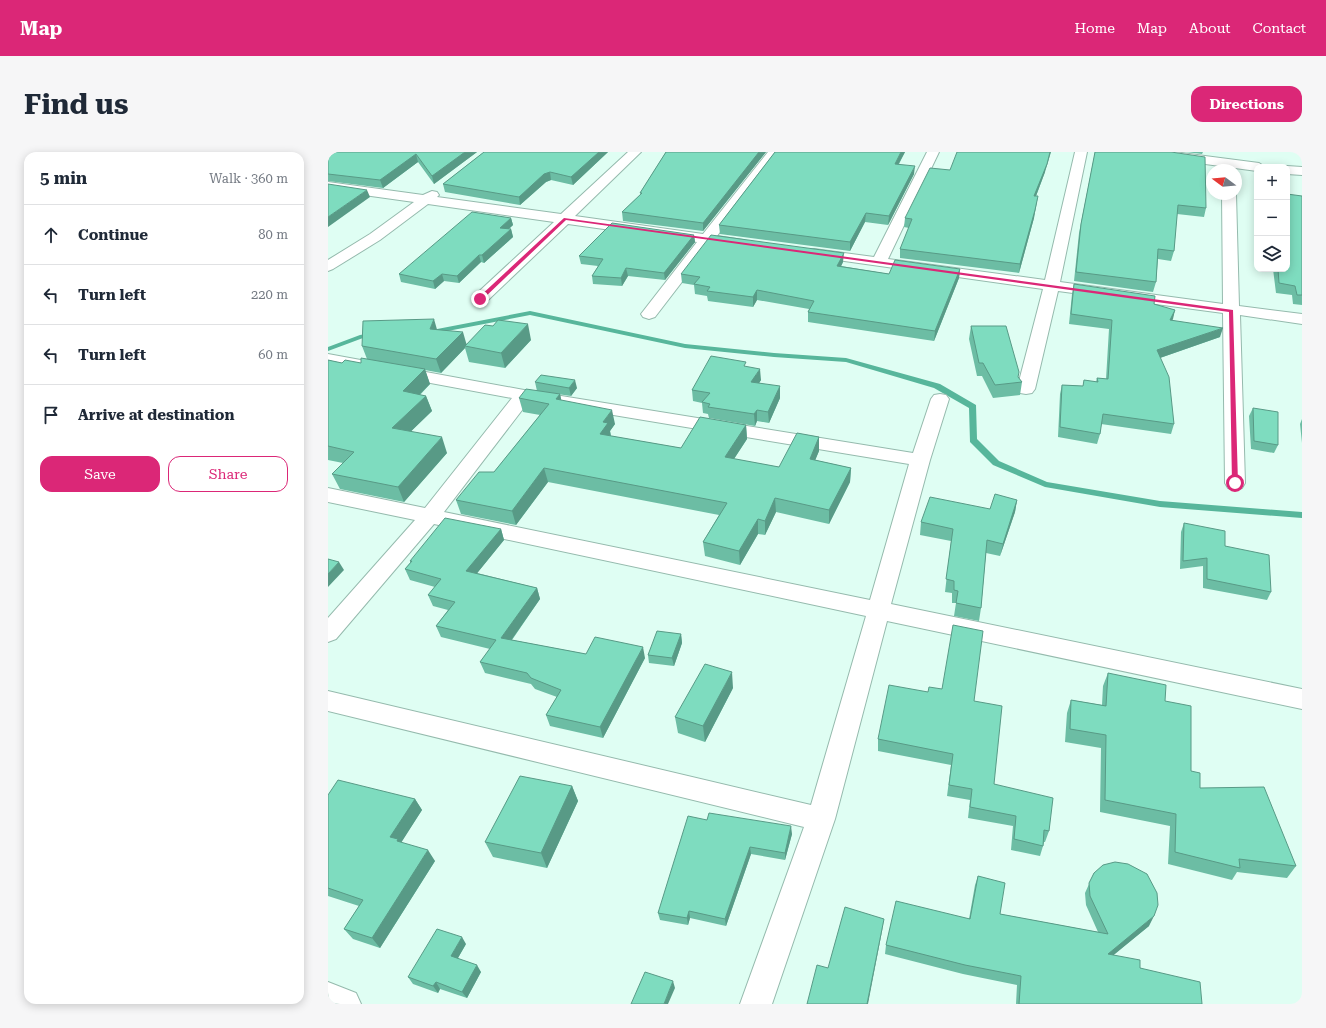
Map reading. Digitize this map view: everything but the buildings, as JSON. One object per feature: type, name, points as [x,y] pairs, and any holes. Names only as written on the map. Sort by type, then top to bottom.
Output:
[{"type":"street","points":[[480,299],[635,152]]},
{"type":"street","points":[[650,314],[709,239],[774,152]]},
{"type":"street","points":[[879,262],[933,152]]},
{"type":"street","points":[[1026,389],[1081,152]]},
{"type":"street","points":[[1146,152],[1254,166]]},
{"type":"street","points":[[1290,170],[1302,171]]},
{"type":"street","points":[[328,266],[375,237],[444,185]]},
{"type":"street","points":[[328,186],[755,245]]},
{"type":"street","points":[[1229,200],[1235,483]]},
{"type":"street","points":[[802,251],[1232,311],[1302,319]]},
{"type":"street","points":[[328,359],[524,396],[920,460]]},
{"type":"street","points":[[328,633],[430,516],[524,396]]},
{"type":"street","points":[[756,1004],[821,819],[920,460],[940,398]]},
{"type":"street","points":[[328,495],[1302,698]]},
{"type":"street","points":[[328,701],[821,819]]},
{"type":"street","points":[[328,998],[345,1004]]},
{"type":"waterway","points":[[432,332],[530,313],[685,346],[774,355],[846,360],[937,386],[973,407],[973,440],[996,463],[1045,484],[1160,504],[1302,515]]},
{"type":"waterway","points":[[328,349],[362,336],[373,335]]},
{"type":"route","points":[[480,299],[565,219],[1232,311],[1235,483]]}]
